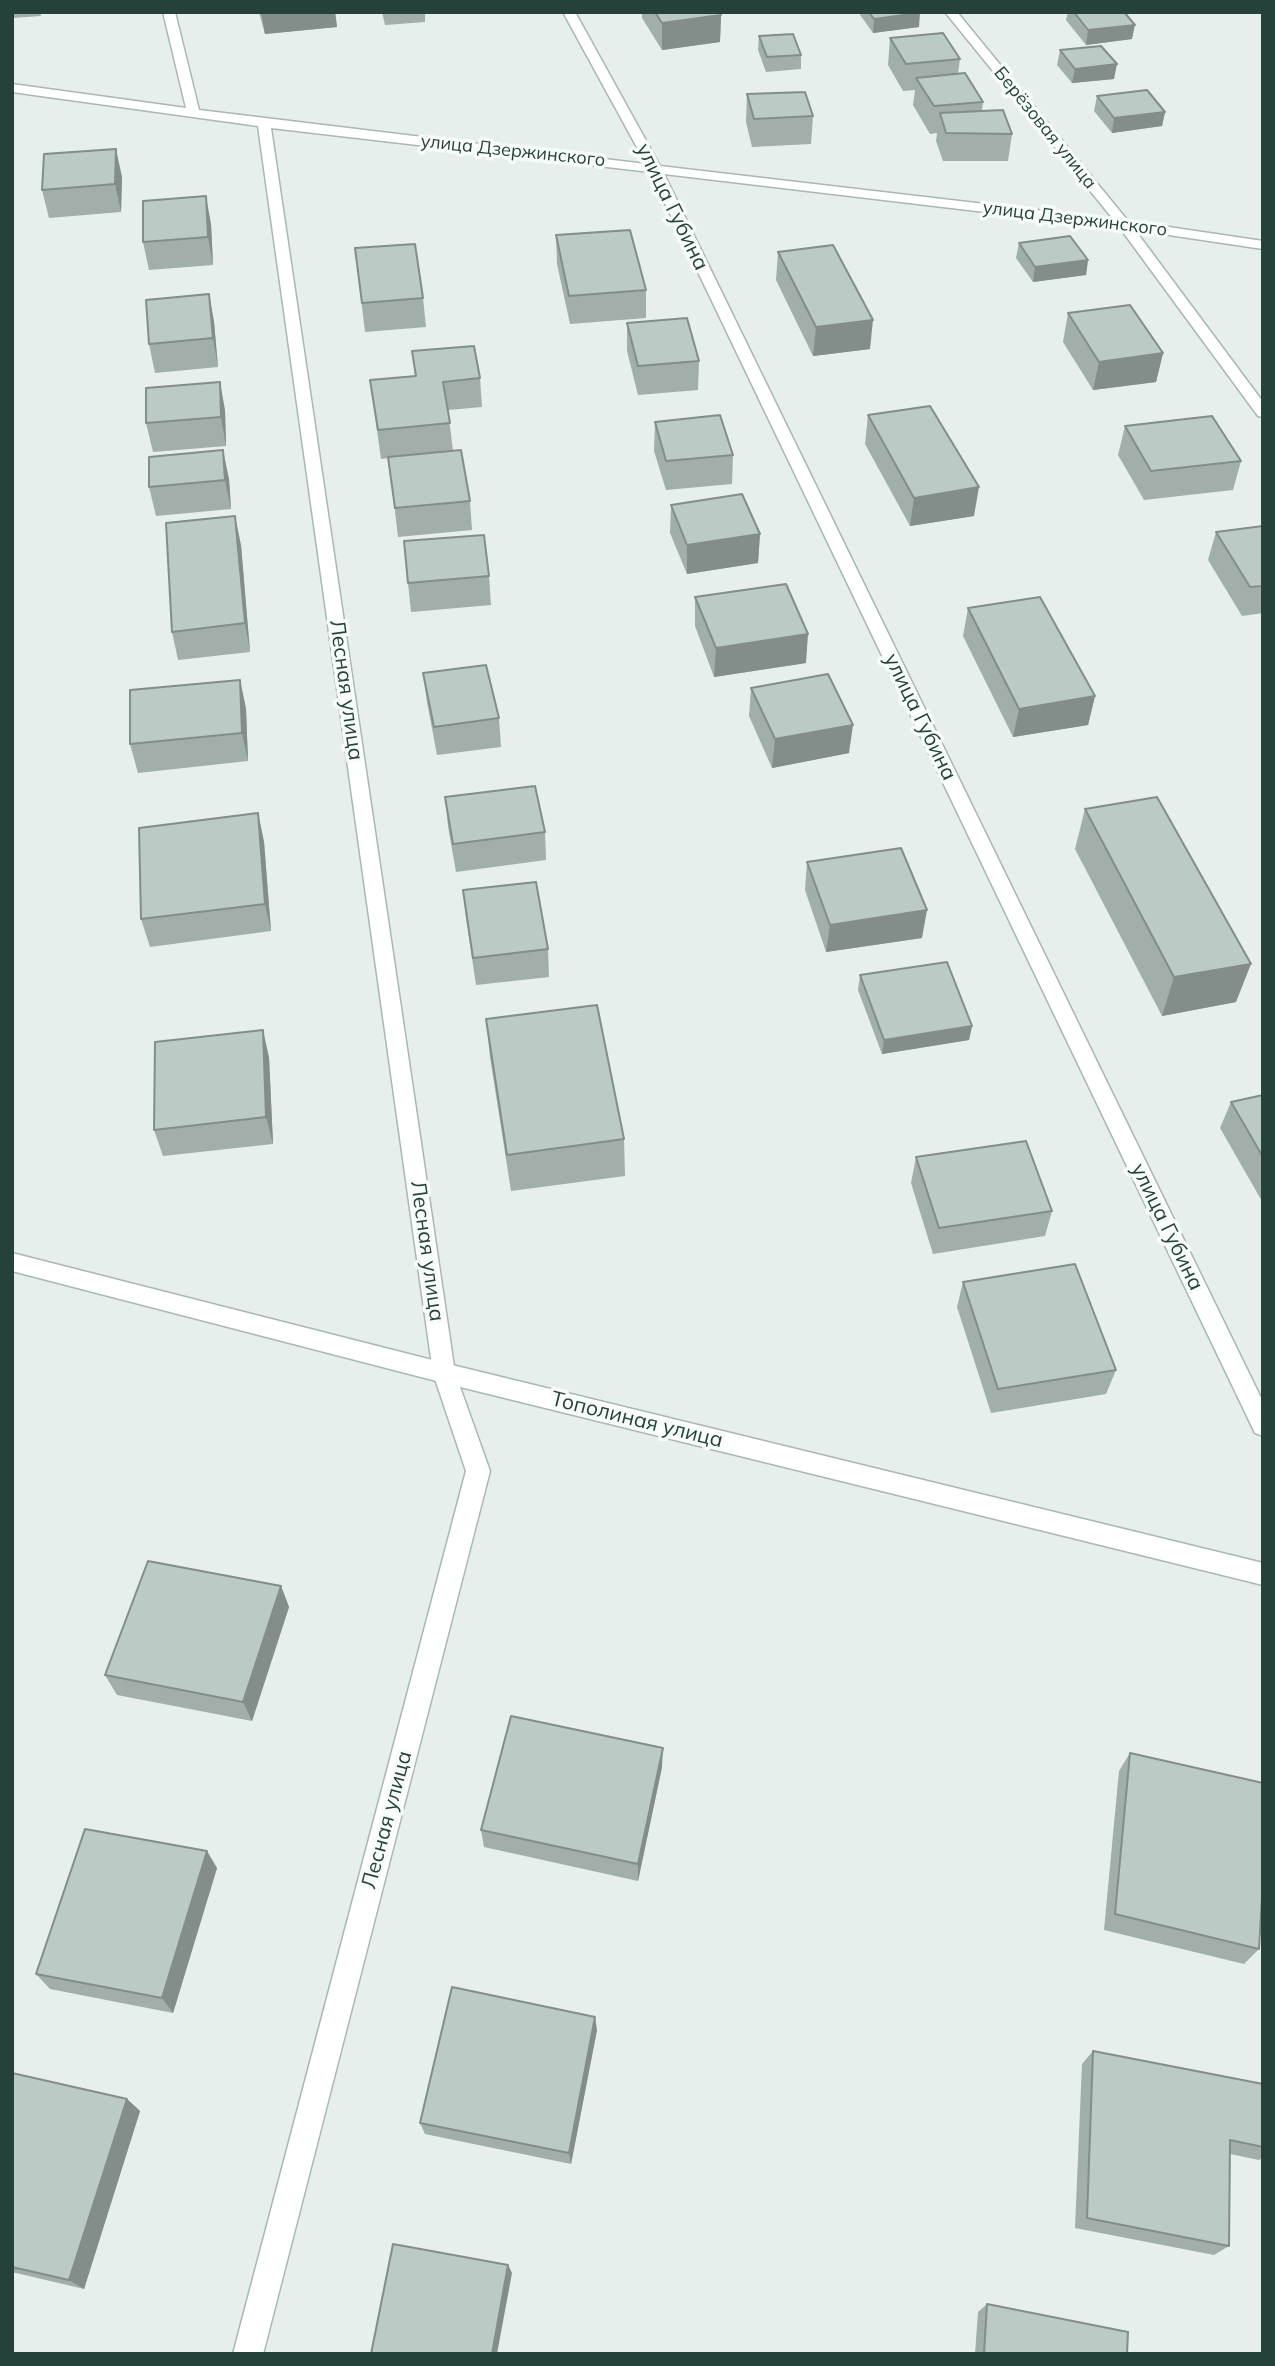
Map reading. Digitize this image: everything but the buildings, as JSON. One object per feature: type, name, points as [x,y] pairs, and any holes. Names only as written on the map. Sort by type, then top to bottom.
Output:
[{"type":"street","points":[[169,12],[193,111]]},
{"type":"street","name":"улица Губина","points":[[569,12],[654,167],[1263,1426]]},
{"type":"street","name":"Берёзовая улица","points":[[951,12],[1124,224],[1263,413]]},
{"type":"street","name":"улица Дзержинского","points":[[12,88],[193,111],[264,123],[1124,224],[1263,245]]},
{"type":"street","name":"Лесная улица","points":[[248,2354],[478,1471],[444,1373],[264,123]]},
{"type":"street","name":"Тополиная улица","points":[[12,1262],[444,1373],[1263,1574]]}]
